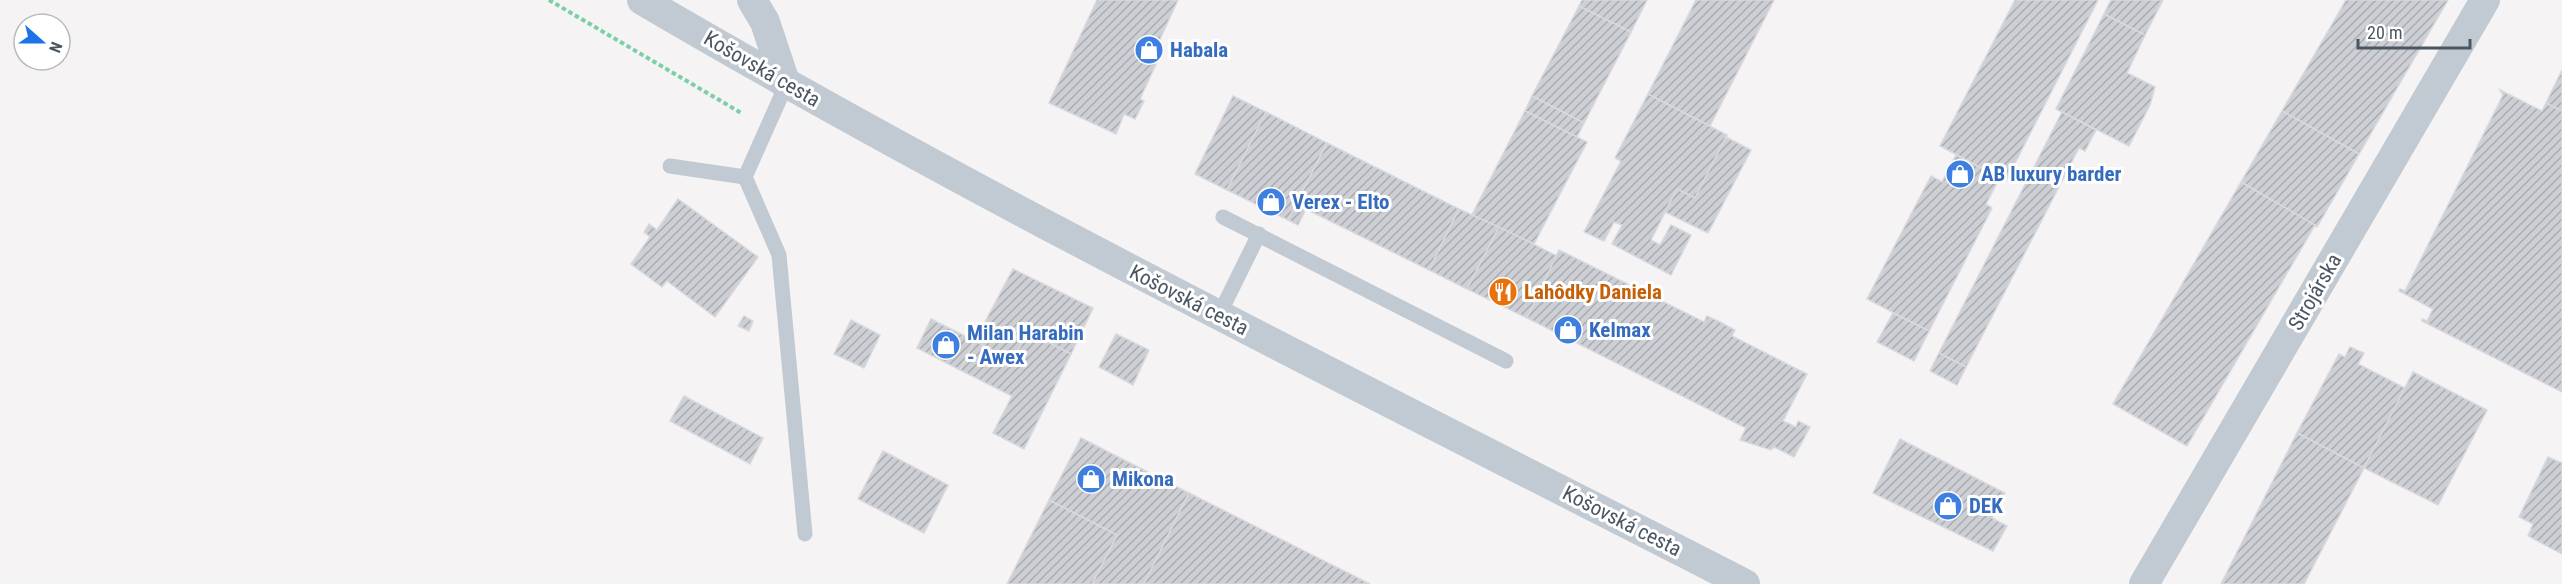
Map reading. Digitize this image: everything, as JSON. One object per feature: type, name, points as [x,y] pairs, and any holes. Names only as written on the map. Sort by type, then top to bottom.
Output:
[{"type":"street","name":"Košovská cesta","points":[[642,0],[786,85],[1118,264],[1745,584]]},
{"type":"street","points":[[752,0],[765,22],[786,85]]},
{"type":"street","name":"Strojárska","points":[[2145,584],[2485,0]]},
{"type":"lane","points":[[786,85],[745,177],[779,255],[805,534]]},
{"type":"lane","points":[[670,166],[745,177]]},
{"type":"lane","points":[[1223,217],[1506,361]]},
{"type":"lane","points":[[1220,315],[1259,234]]},
{"type":"path","points":[[549,0],[767,128]]},
{"type":"building","points":[[1097,0],[1178,0],[1150,61],[1156,64],[1140,99],[1144,101],[1135,119],[1124,114],[1116,134],[1049,103]]},
{"type":"building","points":[[1582,0],[1647,0],[1631,32],[1579,6]]},
{"type":"building","points":[[1696,0],[1774,0],[1710,126],[1648,94]]},
{"type":"building","points":[[2015,0],[2098,0],[2006,181],[1940,146]]},
{"type":"building","points":[[2111,0],[2163,0],[2145,35],[2104,14]]},
{"type":"building","points":[[2346,0],[2448,0],[2359,154],[2282,111]]},
{"type":"building","points":[[1579,6],[1631,32],[1584,123],[1532,96]]},
{"type":"building","points":[[2104,14],[2145,35],[2127,73],[2155,87],[2150,105],[2129,146],[2056,109]]},
{"type":"building","points":[[2562,70],[2562,111],[2546,103]]},
{"type":"building","points":[[2500,90],[2542,111],[2546,103],[2562,111],[2562,392],[2422,321],[2422,319],[2427,321],[2433,309],[2399,291],[2400,289],[2405,291],[2503,95]]},
{"type":"building","points":[[1648,94],[1727,135],[1695,198],[1677,189],[1651,240],[1660,245],[1671,225],[1691,235],[1671,275],[1612,244],[1622,225],[1614,222],[1604,241],[1584,232],[1621,161],[1615,158]]},
{"type":"building","points":[[1233,96],[1266,112],[1227,190],[1195,174]]},
{"type":"building","points":[[1532,96],[1584,123],[1577,137],[1525,111]]},
{"type":"building","points":[[1525,111],[1587,142],[1534,244],[1472,215]]},
{"type":"building","points":[[2282,111],[2359,154],[2317,227],[2241,182]]},
{"type":"building","points":[[1266,112],[1327,143],[1288,220],[1227,190]]},
{"type":"building","points":[[2062,112],[2096,130],[2085,151],[2079,148],[1966,367],[1939,353]]},
{"type":"building","points":[[1726,137],[1751,150],[1708,233],[1665,212],[1677,189],[1695,198]]},
{"type":"building","points":[[1327,143],[1459,209],[1429,270],[1306,209],[1298,225],[1288,220]]},
{"type":"building","points":[[1956,155],[2000,177],[1986,204],[1992,208],[1929,331],[1867,299],[1931,176],[1942,182]]},
{"type":"building","points":[[2241,182],[2315,225],[2187,446],[2113,404]]},
{"type":"building","points":[[678,199],[758,257],[715,317],[667,281],[662,287],[631,264],[650,237],[644,232],[649,224],[657,230]]},
{"type":"building","points":[[1459,209],[1499,227],[1467,289],[1429,270]]},
{"type":"building","points":[[1499,227],[1557,256],[1527,318],[1467,289]]},
{"type":"building","points":[[1559,250],[1704,322],[1707,316],[1720,322],[1735,330],[1732,336],[1807,374],[1783,421],[1796,427],[1798,421],[1810,427],[1794,457],[1774,447],[1771,450],[1740,440],[1746,428],[1527,318]]},
{"type":"building","points":[[1013,269],[1093,308],[1071,354],[1028,332],[1013,360],[975,341]]},
{"type":"building","points":[[1893,313],[1929,331],[1914,361],[1877,342]]},
{"type":"building","points":[[744,316],[753,321],[749,331],[738,326]]},
{"type":"building","name":"Milan Harabin - Awex","points":[[931,319],[975,341],[960,370],[917,348]]},
{"type":"building","points":[[851,320],[880,335],[864,368],[834,354]]},
{"type":"building","points":[[1028,332],[1071,354],[1024,449],[993,433],[1012,396],[960,370],[975,341],[1013,360]]},
{"type":"building","points":[[1116,334],[1149,350],[1133,385],[1099,367]]},
{"type":"building","points":[[2350,347],[2364,353],[2358,364],[2405,388],[2364,468],[2297,433],[2339,354],[2345,357]]},
{"type":"building","points":[[1939,353],[1966,367],[1957,385],[1930,371]]},
{"type":"building","points":[[2413,372],[2487,410],[2438,505],[2364,468]]},
{"type":"building","points":[[684,396],[763,438],[750,464],[670,421]]},
{"type":"building","points":[[2297,433],[2364,468],[2304,584],[2221,584]]},
{"type":"building","points":[[1081,438],[1189,493],[1144,584],[1092,584],[1117,535],[1049,500]]},
{"type":"building","name":"DEK","points":[[1900,439],[2005,493],[1992,518],[2007,526],[1993,551],[1873,493]]},
{"type":"building","points":[[883,451],[948,485],[924,533],[858,499]]},
{"type":"building","points":[[2548,457],[2562,463],[2562,554],[2528,536],[2533,524],[2519,517]]},
{"type":"building","points":[[1189,493],[1370,584],[1144,584]]},
{"type":"building","points":[[1049,500],[1117,535],[1092,584],[1007,584]]},
{"type":"place","name":"Habala","points":[[1149,50]]},
{"type":"place","name":"AB luxury barder","points":[[1960,174]]},
{"type":"place","name":"Verex - Elto","points":[[1271,202]]},
{"type":"place","name":"Lahôdky Daniela","points":[[1503,292]]},
{"type":"place","name":"Kelmax","points":[[1568,330]]},
{"type":"place","name":"Milan Harabin - Awex","points":[[946,345]]},
{"type":"place","name":"Mikona","points":[[1091,479]]},
{"type":"place","name":"DEK","points":[[1948,506]]}]
